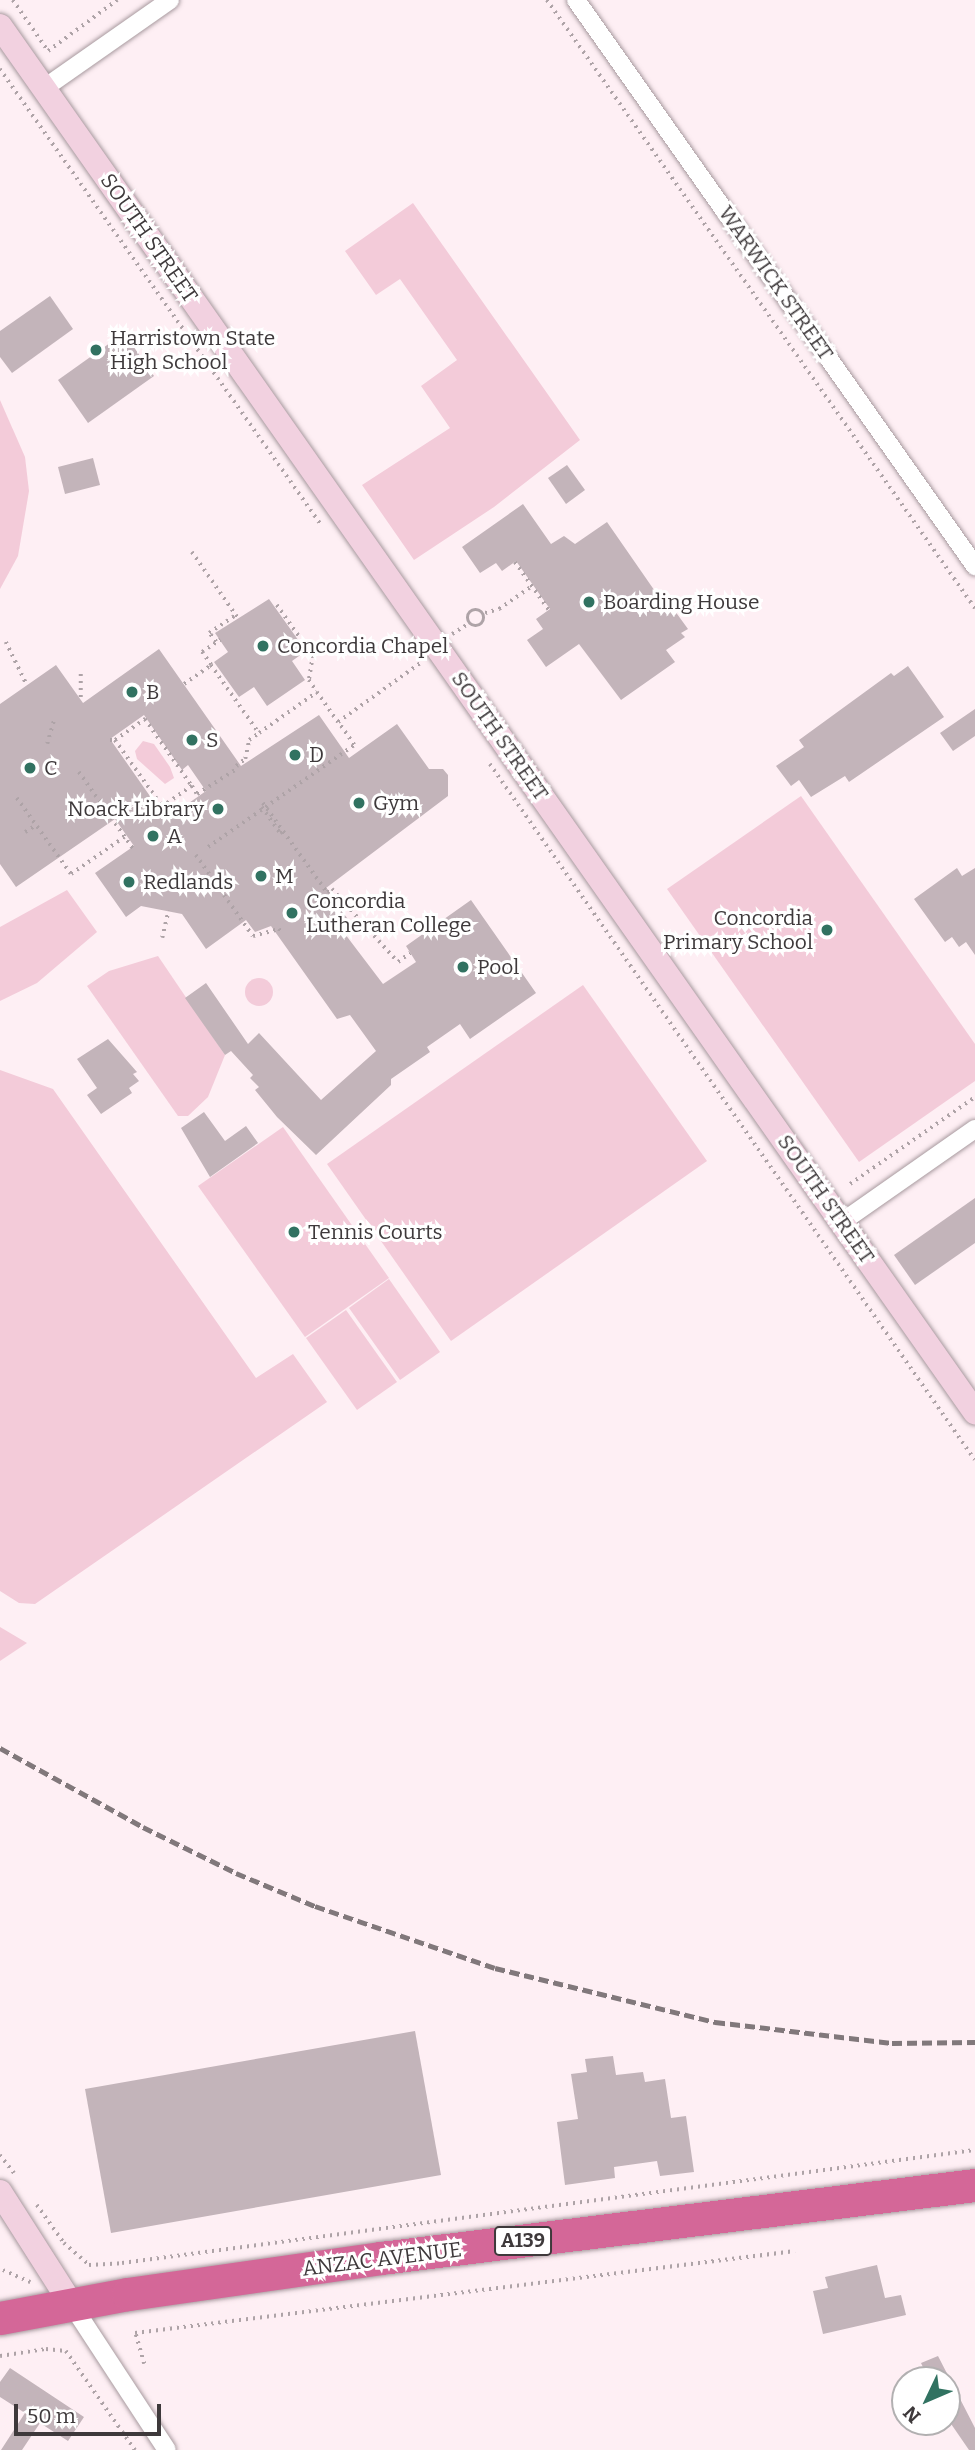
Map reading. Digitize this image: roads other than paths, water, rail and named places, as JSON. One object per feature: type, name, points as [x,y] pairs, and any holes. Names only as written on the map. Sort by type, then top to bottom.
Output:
[{"type":"highway","name":"ANZAC AVENUE","points":[[0,2318],[381,2258],[975,2185]]},
{"type":"street","points":[[43,89],[170,0]]},
{"type":"street","name":"WARWICK STREET","points":[[576,0],[975,566]]},
{"type":"street","name":"SOUTH STREET","points":[[0,26],[975,1412]]},
{"type":"street","points":[[842,1222],[975,1129]]},
{"type":"street","points":[[8,2184],[72,2305],[167,2450]]},
{"type":"railway","points":[[0,1748],[143,1827],[236,1873],[315,1906],[495,1968],[715,2022],[892,2043],[975,2042]]},
{"type":"place","name":"Harristown State High School","points":[[96,350]]},
{"type":"place","name":"Boarding House","points":[[589,602]]},
{"type":"place","name":"Concordia Chapel","points":[[263,646]]},
{"type":"place","name":"B","points":[[132,692]]},
{"type":"place","name":"S","points":[[192,740]]},
{"type":"place","name":"D","points":[[295,755]]},
{"type":"place","name":"C","points":[[30,768]]},
{"type":"place","name":"Gym","points":[[359,803]]},
{"type":"place","name":"Noack Library","points":[[218,809]]},
{"type":"place","name":"A","points":[[153,836]]},
{"type":"place","name":"M","points":[[261,876]]},
{"type":"place","name":"Redlands","points":[[129,882]]},
{"type":"place","name":"Concordia Lutheran College","points":[[292,913]]},
{"type":"place","name":"Concordia Primary School","points":[[827,930]]},
{"type":"place","name":"Pool","points":[[463,967]]},
{"type":"place","name":"Tennis Courts","points":[[294,1232]]}]
